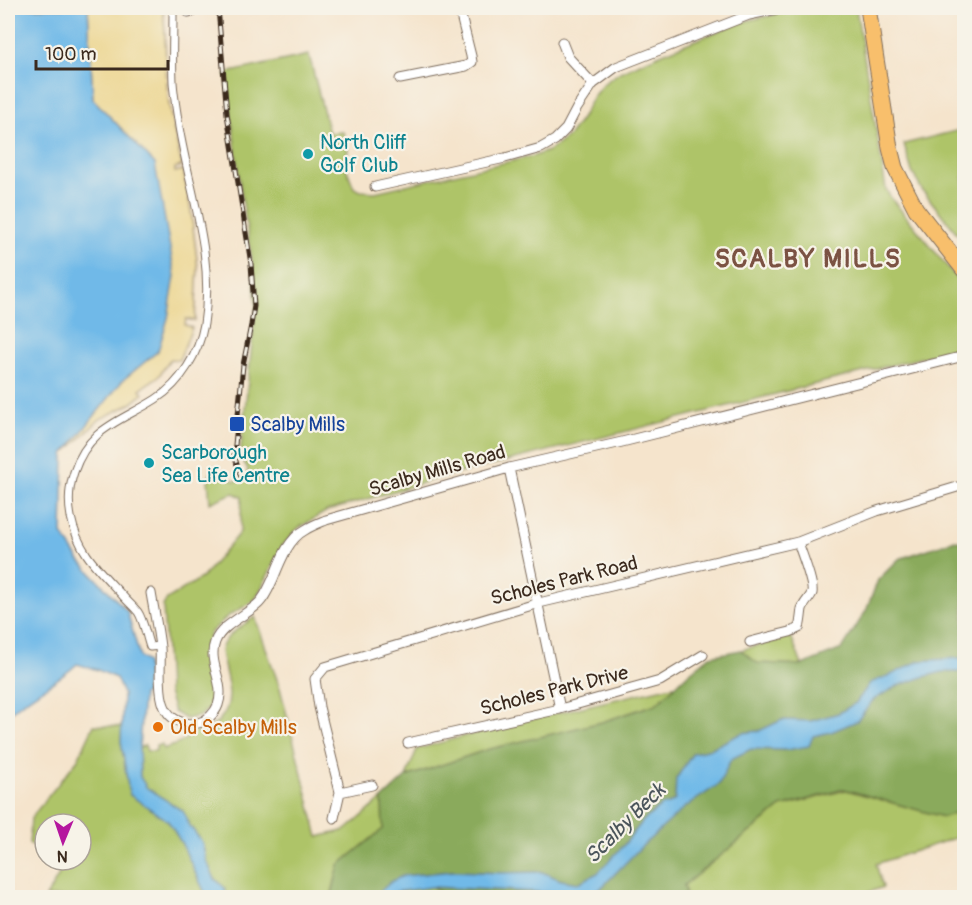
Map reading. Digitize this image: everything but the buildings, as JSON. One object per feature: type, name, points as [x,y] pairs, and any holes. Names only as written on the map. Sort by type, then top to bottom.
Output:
[{"type":"main road","points":[[868,8],[895,168],[916,209],[964,270]]},
{"type":"street","points":[[160,646],[150,647],[139,614],[83,550],[74,532],[69,510],[69,491],[81,454],[94,437],[170,388],[185,371],[204,326],[207,274],[204,244],[179,128],[173,81],[172,8]]},
{"type":"street","points":[[400,79],[466,66],[472,62],[459,8]]},
{"type":"street","points":[[375,187],[541,148],[555,140],[566,129],[593,84],[616,67],[749,15],[782,8]]},
{"type":"street","points":[[562,42],[568,57],[593,84]]},
{"type":"street","name":"Scalby Mills Road","points":[[151,593],[160,646],[161,694],[165,709],[179,722],[199,723],[214,711],[220,696],[213,663],[215,641],[219,634],[262,600],[284,555],[293,540],[303,531],[326,520],[509,468],[964,356]]},
{"type":"street","points":[[509,468],[560,709]]},
{"type":"street","name":"Scholes Park Road","points":[[333,818],[340,792],[319,707],[315,679],[325,667],[539,603],[798,542],[877,511],[964,485]]},
{"type":"street","points":[[750,642],[799,628],[802,621],[802,609],[806,600],[812,595],[812,587],[798,542]]},
{"type":"street","name":"Scholes Park Drive","points":[[408,743],[560,709],[660,681],[703,655]]},
{"type":"street","points":[[340,792],[372,785]]},
{"type":"green space","name":"North Cliff Golf Club","points":[[804,8],[856,8],[886,189],[964,287],[964,347],[439,478],[327,511],[298,528],[283,545],[254,601],[228,616],[210,633],[206,651],[214,695],[208,709],[200,716],[186,719],[174,712],[168,692],[163,606],[167,599],[203,577],[240,532],[242,497],[233,493],[210,503],[208,479],[215,466],[234,481],[245,479],[248,469],[242,459],[241,447],[256,305],[252,260],[226,73],[309,55],[329,133],[343,132],[348,150],[345,165],[354,188],[375,192],[548,151],[568,137],[603,84],[620,72],[741,22]]},
{"type":"green space","points":[[964,129],[964,242],[922,190],[912,172],[904,144]]},
{"type":"green space","points":[[955,540],[964,542],[964,659],[919,661],[870,683],[856,703],[839,713],[811,721],[782,720],[759,731],[742,733],[708,750],[693,753],[676,779],[675,799],[661,806],[643,821],[598,873],[578,883],[561,880],[542,872],[453,871],[403,876],[374,897],[331,898],[339,865],[383,829],[382,799],[406,777],[486,750],[602,722],[656,704],[710,656],[741,650],[757,663],[802,665],[842,649],[866,611],[878,580],[899,559]]},
{"type":"green space","points":[[255,617],[280,688],[318,837],[346,830],[382,799],[383,829],[339,865],[331,897],[226,897],[225,888],[215,879],[206,860],[202,842],[190,826],[183,811],[146,788],[140,777],[139,748],[145,745],[147,751],[156,751],[156,746],[162,744],[163,749],[175,745],[186,739],[191,732],[199,732],[213,726],[223,715],[229,701],[229,693],[221,651],[225,640],[234,631]]},
{"type":"green space","points":[[791,636],[802,665],[757,663],[741,650]]},
{"type":"green space","points":[[942,672],[964,672],[964,810],[943,817],[844,789],[781,807],[684,885],[686,897],[449,898],[432,887],[580,894],[600,889],[684,808],[719,784],[731,759],[751,749],[786,750],[813,736],[831,732],[857,721],[873,700],[897,686]]},
{"type":"green space","points":[[677,685],[656,704],[602,722],[486,750],[406,777],[417,749],[505,725]]},
{"type":"green space","points":[[94,725],[122,727],[121,741],[130,795],[168,821],[181,842],[207,897],[46,897],[59,872],[93,872],[93,812],[36,812],[78,759]]},
{"type":"green space","points":[[846,790],[943,817],[964,810],[964,835],[876,864],[883,887],[856,897],[686,897],[684,885],[781,807]]},
{"type":"green space","points":[[33,815],[33,845],[29,844]]},
{"type":"green space","points":[[432,887],[449,897],[390,898],[395,892]]},
{"type":"sand","points":[[88,8],[163,8],[169,104],[182,166],[175,168],[175,172],[183,170],[198,268],[195,321],[186,319],[185,325],[192,328],[179,360],[170,359],[159,376],[140,389],[143,394],[132,403],[100,419],[64,454],[123,380],[158,351],[155,164],[93,99]]},
{"type":"water","points":[[8,8],[88,8],[93,99],[155,164],[175,276],[168,318],[158,351],[123,380],[64,454],[62,534],[80,561],[127,611],[140,657],[147,662],[146,693],[143,695],[139,748],[140,777],[147,788],[183,811],[190,826],[202,842],[206,860],[215,879],[225,888],[226,897],[207,897],[181,842],[168,821],[130,795],[121,741],[123,694],[116,678],[77,664],[8,715]]},
{"type":"water","points":[[964,659],[964,672],[942,672],[897,686],[873,700],[857,721],[831,732],[813,736],[809,746],[786,750],[751,749],[731,759],[719,784],[684,808],[600,889],[580,894],[432,887],[395,892],[390,897],[374,897],[392,881],[403,876],[453,871],[542,872],[561,880],[578,883],[598,873],[643,821],[661,806],[675,800],[676,779],[693,753],[708,750],[742,733],[759,731],[782,720],[811,721],[839,713],[856,703],[870,683],[919,661]]},
{"type":"railway","points":[[218,8],[227,114],[251,264],[254,306],[243,365],[234,455],[241,477]]},
{"type":"place","name":"North Cliff Golf Club","points":[[308,154]]},
{"type":"place","name":"Scalby Mills","points":[[237,424]]},
{"type":"place","name":"Scarborough Sea Life Centre","points":[[149,463]]},
{"type":"place","name":"Old Scalby Mills","points":[[158,727]]},
{"type":"district","name":"SCALBY MILLS","points":[[808,258]]},
{"type":"water label","name":"Scalby Beck","points":[[625,823]]}]
